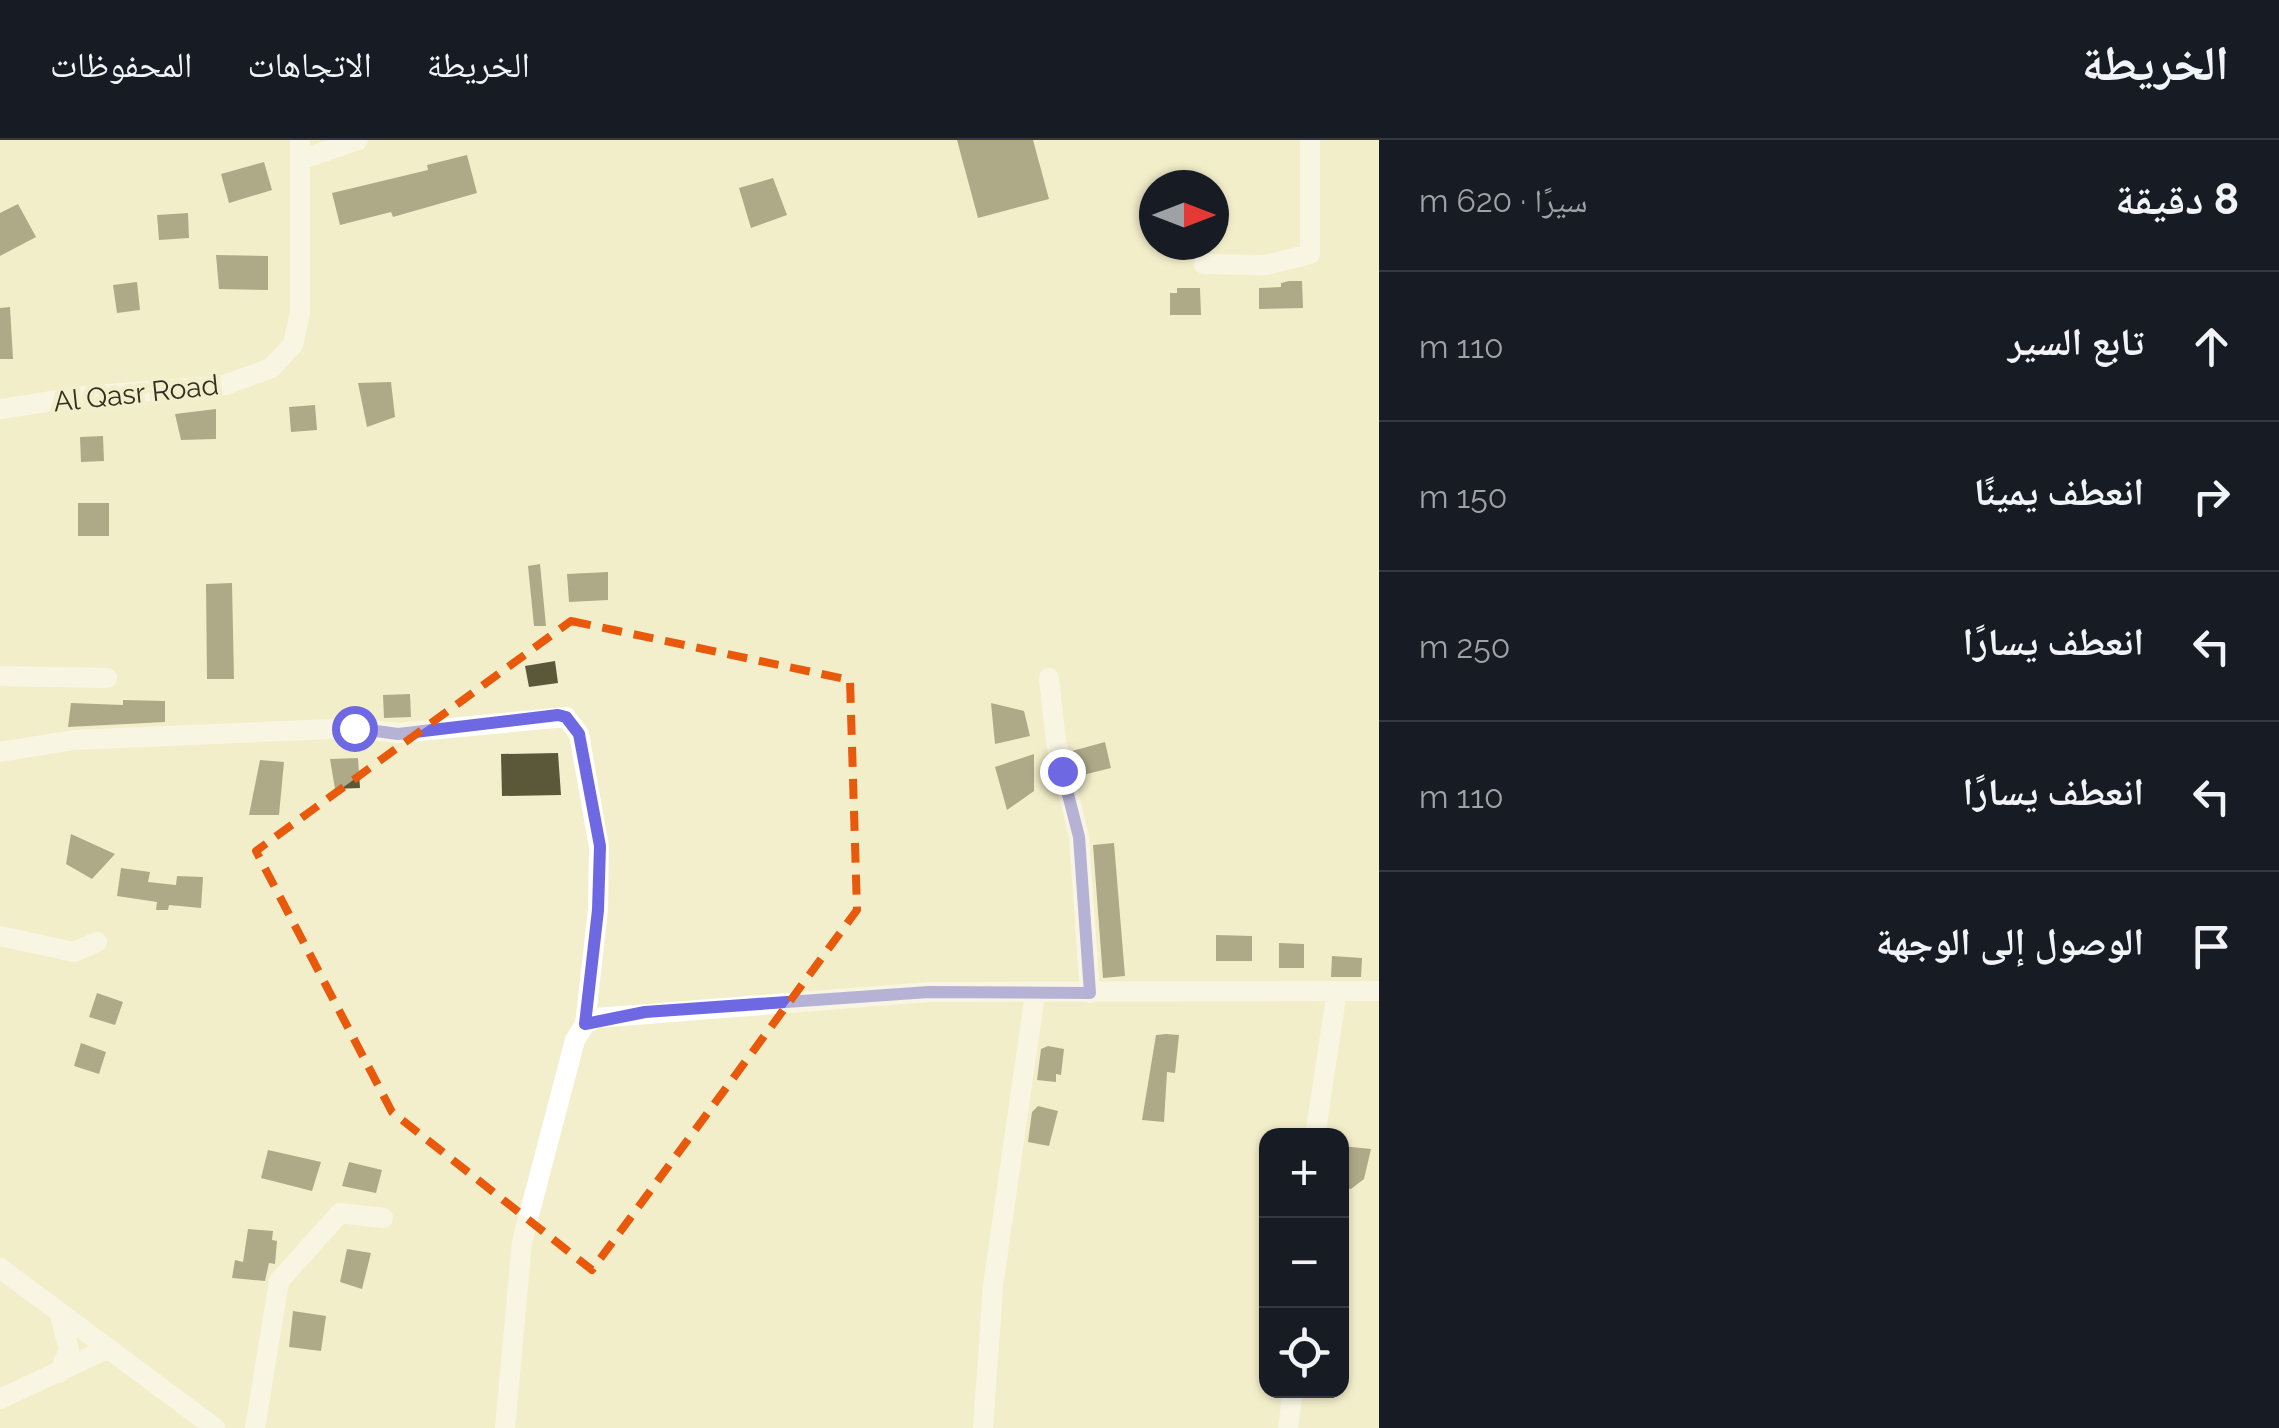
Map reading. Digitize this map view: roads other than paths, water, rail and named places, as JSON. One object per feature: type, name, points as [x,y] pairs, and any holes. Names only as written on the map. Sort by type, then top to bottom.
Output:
[{"type":"street","points":[[300,150],[358,140]]},
{"type":"street","points":[[1204,264],[1266,265],[1310,254],[1310,140]]},
{"type":"street","name":"Al Qasr Road","points":[[0,409],[84,396],[225,384],[271,368],[293,346],[300,313],[300,150]]},
{"type":"street","points":[[0,676],[108,678]]},
{"type":"street","points":[[1050,678],[1056,742],[1079,837],[1090,993]]},
{"type":"street","points":[[0,752],[74,740],[354,728],[398,734],[566,717],[579,734],[600,846],[598,910],[585,1024],[575,1040],[522,1242],[506,1428]]},
{"type":"street","points":[[0,936],[74,952],[97,942]]},
{"type":"street","points":[[1316,1128],[1337,991]]},
{"type":"street","points":[[585,1024],[645,1012],[929,992],[1379,991]]},
{"type":"street","points":[[982,1428],[993,1286],[1035,994]]},
{"type":"street","points":[[254,1428],[279,1281],[340,1212],[384,1218]]},
{"type":"street","points":[[0,1268],[215,1428]]},
{"type":"street","points":[[59,1373],[69,1350],[60,1313]]},
{"type":"street","points":[[0,1400],[106,1348]]},
{"type":"street","points":[[1288,1428],[1291,1398]]}]
